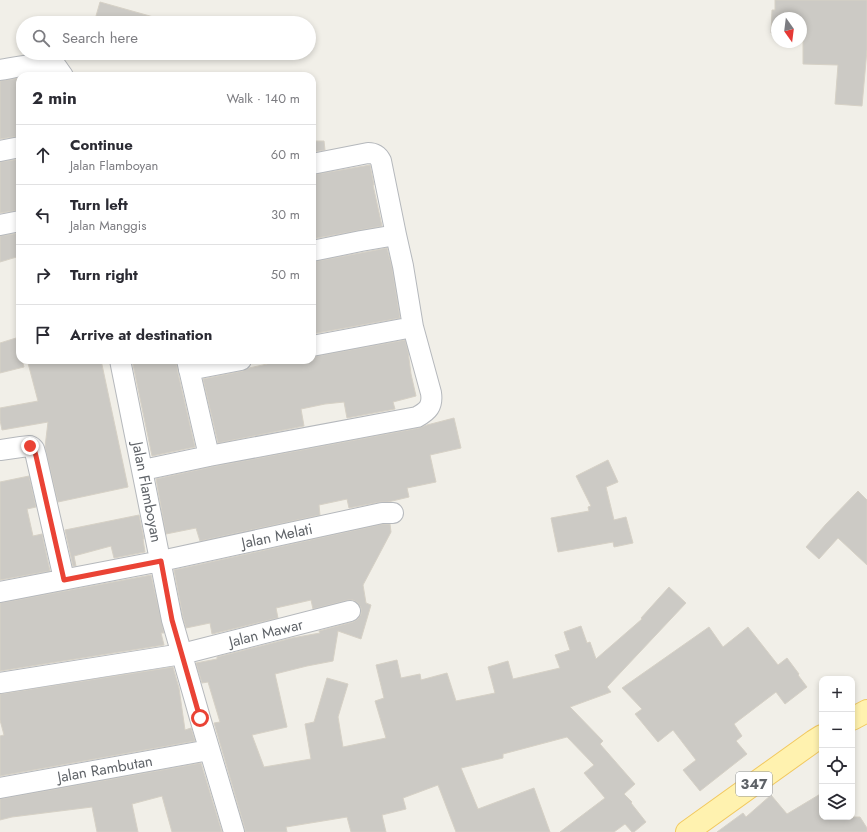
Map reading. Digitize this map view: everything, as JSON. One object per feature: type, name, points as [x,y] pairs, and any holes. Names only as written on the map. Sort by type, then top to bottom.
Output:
[{"type":"main road","points":[[855,717],[867,711]]},
{"type":"main road","name":"347","points":[[687,832],[819,738]]},
{"type":"street","points":[[0,70],[30,65],[50,65],[56,66],[60,72]]},
{"type":"street","points":[[0,151],[16,148]]},
{"type":"street","points":[[143,470],[209,456],[417,417],[427,410],[430,405],[432,400],[413,327],[403,266],[381,161],[378,155],[368,153],[316,163]]},
{"type":"street","points":[[0,225],[16,222]]},
{"type":"street","points":[[316,250],[396,235]]},
{"type":"street","points":[[316,345],[413,327]]},
{"type":"street","name":"Jalan Flamboyan","points":[[121,364],[172,620],[234,832]]},
{"type":"street","points":[[199,364],[188,365],[209,456]]},
{"type":"street","points":[[0,450],[27,446],[34,449],[64,580]]},
{"type":"street","name":"Jalan Melati","points":[[0,592],[161,561],[382,513],[393,513]]},
{"type":"street","name":"Jalan Mawar","points":[[0,683],[182,654],[350,611]]},
{"type":"street","name":"Jalan Rambutan","points":[[0,788],[210,750]]},
{"type":"building","points":[[775,0],[867,0],[867,50],[862,106],[835,104],[838,65],[803,64],[803,48],[807,48],[807,12],[772,12],[772,10],[775,10]]},
{"type":"building","points":[[100,2],[150,16],[96,16]]},
{"type":"building","points":[[16,78],[16,137],[0,139],[0,81]]},
{"type":"building","points":[[316,141],[324,141],[325,150],[316,151]]},
{"type":"building","points":[[16,160],[16,211],[0,213],[0,162]]},
{"type":"building","points":[[370,165],[382,226],[316,238],[316,174]]},
{"type":"building","points":[[16,234],[16,257],[0,262],[0,236]]},
{"type":"building","points":[[387,248],[392,267],[400,318],[316,333],[316,261]]},
{"type":"building","points":[[16,338],[16,364],[23,364],[24,367],[0,373],[0,343]]},
{"type":"building","points":[[405,340],[416,396],[393,402],[395,409],[347,418],[344,402],[301,409],[304,426],[218,443],[203,379],[243,371],[267,364],[316,364],[316,356]]},
{"type":"building","points":[[28,364],[102,364],[128,487],[58,502],[45,447],[48,422],[2,430],[0,420],[0,408],[38,401]]},
{"type":"building","points":[[133,364],[177,364],[195,447],[152,456]]},
{"type":"building","points":[[454,418],[461,448],[430,455],[436,482],[407,488],[409,497],[349,508],[347,499],[319,505],[320,515],[200,541],[196,528],[166,534],[156,479],[211,467],[419,428]]},
{"type":"building","points":[[608,460],[618,482],[606,487],[614,520],[626,517],[633,543],[614,547],[613,542],[558,552],[551,518],[589,511],[588,507],[591,506],[576,476]]},
{"type":"building","points":[[29,476],[36,507],[27,509],[33,536],[42,534],[50,571],[0,580],[0,482]]},
{"type":"building","points":[[858,491],[867,500],[867,565],[838,538],[819,559],[806,547]]},
{"type":"building","points":[[139,515],[145,552],[114,558],[111,546],[74,556],[76,566],[73,566],[65,530]]},
{"type":"building","points":[[383,524],[390,524],[391,532],[363,585],[366,603],[371,605],[361,639],[338,631],[333,661],[275,674],[287,727],[252,735],[264,767],[311,759],[305,724],[314,722],[327,678],[348,684],[338,717],[343,747],[386,738],[375,701],[384,698],[376,665],[397,660],[401,678],[420,674],[421,680],[447,673],[456,701],[495,693],[488,667],[508,661],[513,679],[560,668],[555,655],[570,650],[564,632],[581,626],[587,643],[590,642],[596,659],[642,619],[641,618],[669,587],[686,603],[607,687],[611,692],[570,707],[603,741],[600,744],[635,784],[624,794],[632,802],[631,803],[646,822],[634,832],[632,832],[625,824],[614,832],[560,832],[605,798],[584,773],[594,765],[567,737],[503,754],[503,758],[461,768],[478,809],[534,788],[550,832],[456,832],[438,785],[403,798],[406,809],[382,815],[386,832],[351,832],[347,817],[286,827],[287,832],[245,832],[214,723],[220,722],[208,682],[202,683],[196,663],[217,659],[217,657],[292,638],[320,633],[319,631],[353,622],[358,619],[361,614],[361,608],[358,603],[353,600],[348,600],[313,609],[311,600],[276,608],[278,618],[212,634],[210,623],[186,628],[174,570]]},
{"type":"building","points":[[151,575],[164,633],[161,633],[164,645],[0,671],[0,603]]},
{"type":"building","points":[[709,627],[723,647],[748,627],[778,665],[787,658],[807,687],[785,704],[776,692],[734,724],[742,736],[736,741],[747,754],[700,791],[683,770],[696,760],[673,730],[658,742],[635,714],[642,709],[622,688]]},
{"type":"building","points":[[173,667],[179,688],[185,730],[191,728],[195,741],[0,776],[0,736],[4,735],[0,720],[0,694]]},
{"type":"building","points":[[201,763],[222,832],[172,832],[162,796],[132,804],[138,832],[97,832],[92,807],[12,817],[0,820],[0,799]]},
{"type":"building","points":[[771,795],[787,814],[819,795],[819,820],[855,820],[855,817],[860,817],[867,828],[867,832],[717,832],[743,813],[746,817]]},
{"type":"route","points":[[30,446],[34,449],[36,456],[64,580],[161,561],[172,620],[200,718]]}]
